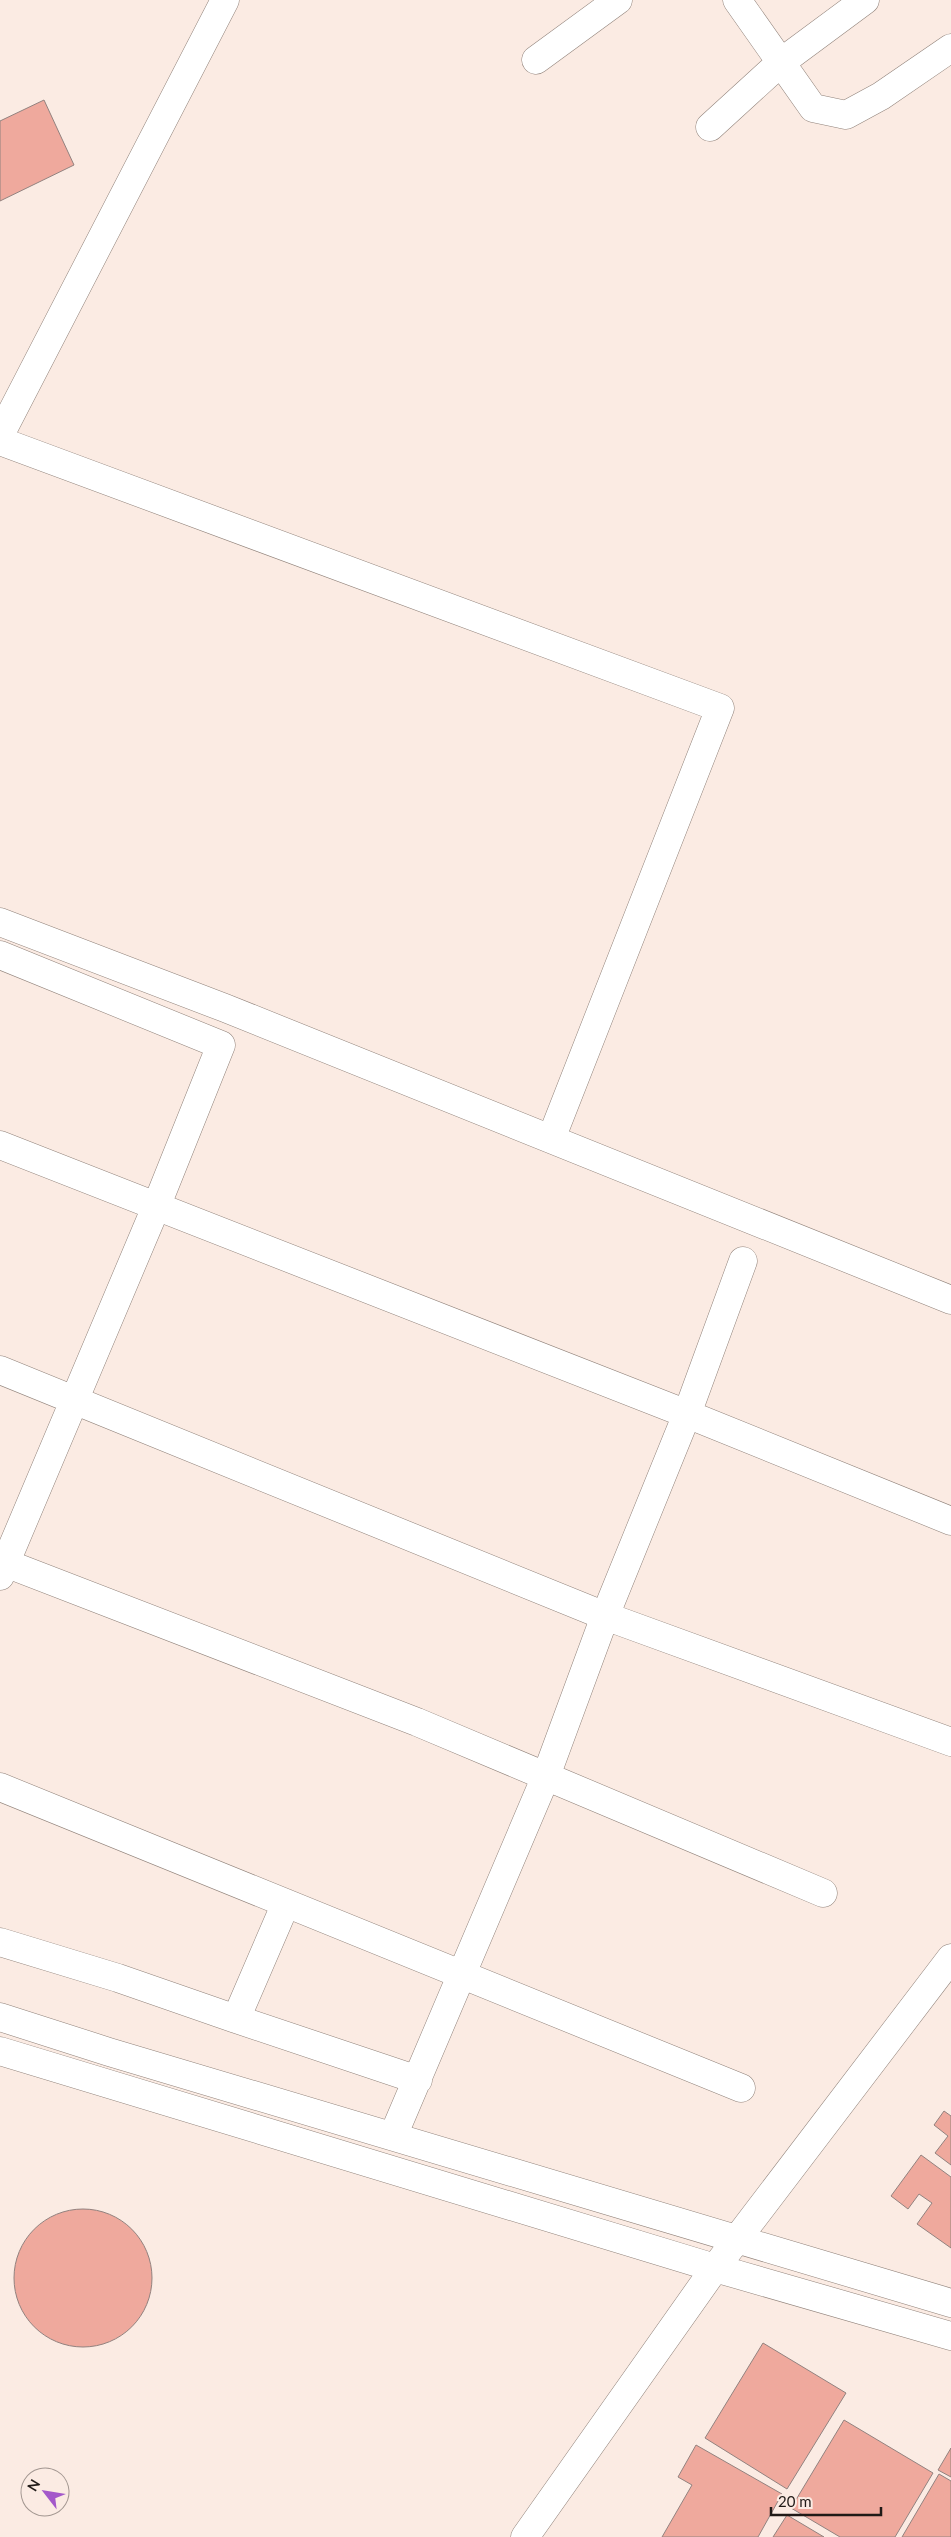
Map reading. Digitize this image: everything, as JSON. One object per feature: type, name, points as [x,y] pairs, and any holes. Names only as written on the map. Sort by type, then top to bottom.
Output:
[{"type":"street","points":[[0,435],[225,0]]},
{"type":"street","points":[[536,60],[618,0]]},
{"type":"street","points":[[737,0],[780,63],[814,108],[846,114],[882,96],[951,48]]},
{"type":"street","points":[[710,127],[780,63],[865,0]]},
{"type":"street","points":[[0,441],[720,708],[551,1139]]},
{"type":"street","points":[[0,922],[136,973],[951,1300]]},
{"type":"street","points":[[0,955],[221,1045],[156,1206],[2,1567],[417,1722],[823,1892]]},
{"type":"street","points":[[0,1145],[687,1414],[951,1521]]},
{"type":"street","points":[[393,2136],[546,1776],[605,1616],[687,1414],[743,1261]]},
{"type":"street","points":[[0,1370],[605,1616],[951,1742]]},
{"type":"street","points":[[0,1787],[741,2088]]},
{"type":"street","points":[[236,2020],[286,1903]]},
{"type":"street","points":[[0,1942],[118,1978],[236,2020],[418,2080]]},
{"type":"street","points":[[526,2537],[715,2268],[951,1958]]},
{"type":"street","points":[[0,2017],[109,2052],[951,2302]]},
{"type":"street","points":[[0,2051],[715,2268],[951,2336]]},
{"type":"building","points":[[44,100],[74,165],[0,201],[0,121]]},
{"type":"building","points":[[944,2111],[951,2116],[951,2165],[935,2153],[948,2136],[934,2125]]},
{"type":"building","points":[[921,2155],[951,2177],[951,2248],[917,2224],[932,2203],[919,2194],[908,2209],[891,2196]]},
{"type":"building","points":[[83,2209],[109,2215],[121,2221],[131,2230],[140,2240],[146,2252],[152,2278],[146,2304],[140,2316],[131,2326],[121,2335],[109,2341],[83,2347],[57,2341],[45,2335],[35,2326],[26,2316],[20,2304],[14,2278],[20,2252],[26,2240],[35,2230],[45,2221],[57,2215]]},
{"type":"building","points":[[763,2343],[846,2393],[787,2489],[705,2438]]},
{"type":"building","points":[[844,2420],[933,2473],[895,2537],[840,2537],[791,2508]]},
{"type":"building","points":[[696,2445],[782,2494],[758,2537],[662,2537],[692,2485],[678,2477]]},
{"type":"building","points":[[951,2448],[951,2477],[938,2470]]},
{"type":"building","points":[[939,2474],[951,2481],[951,2537],[902,2537]]},
{"type":"building","points":[[787,2515],[824,2537],[773,2537]]}]
